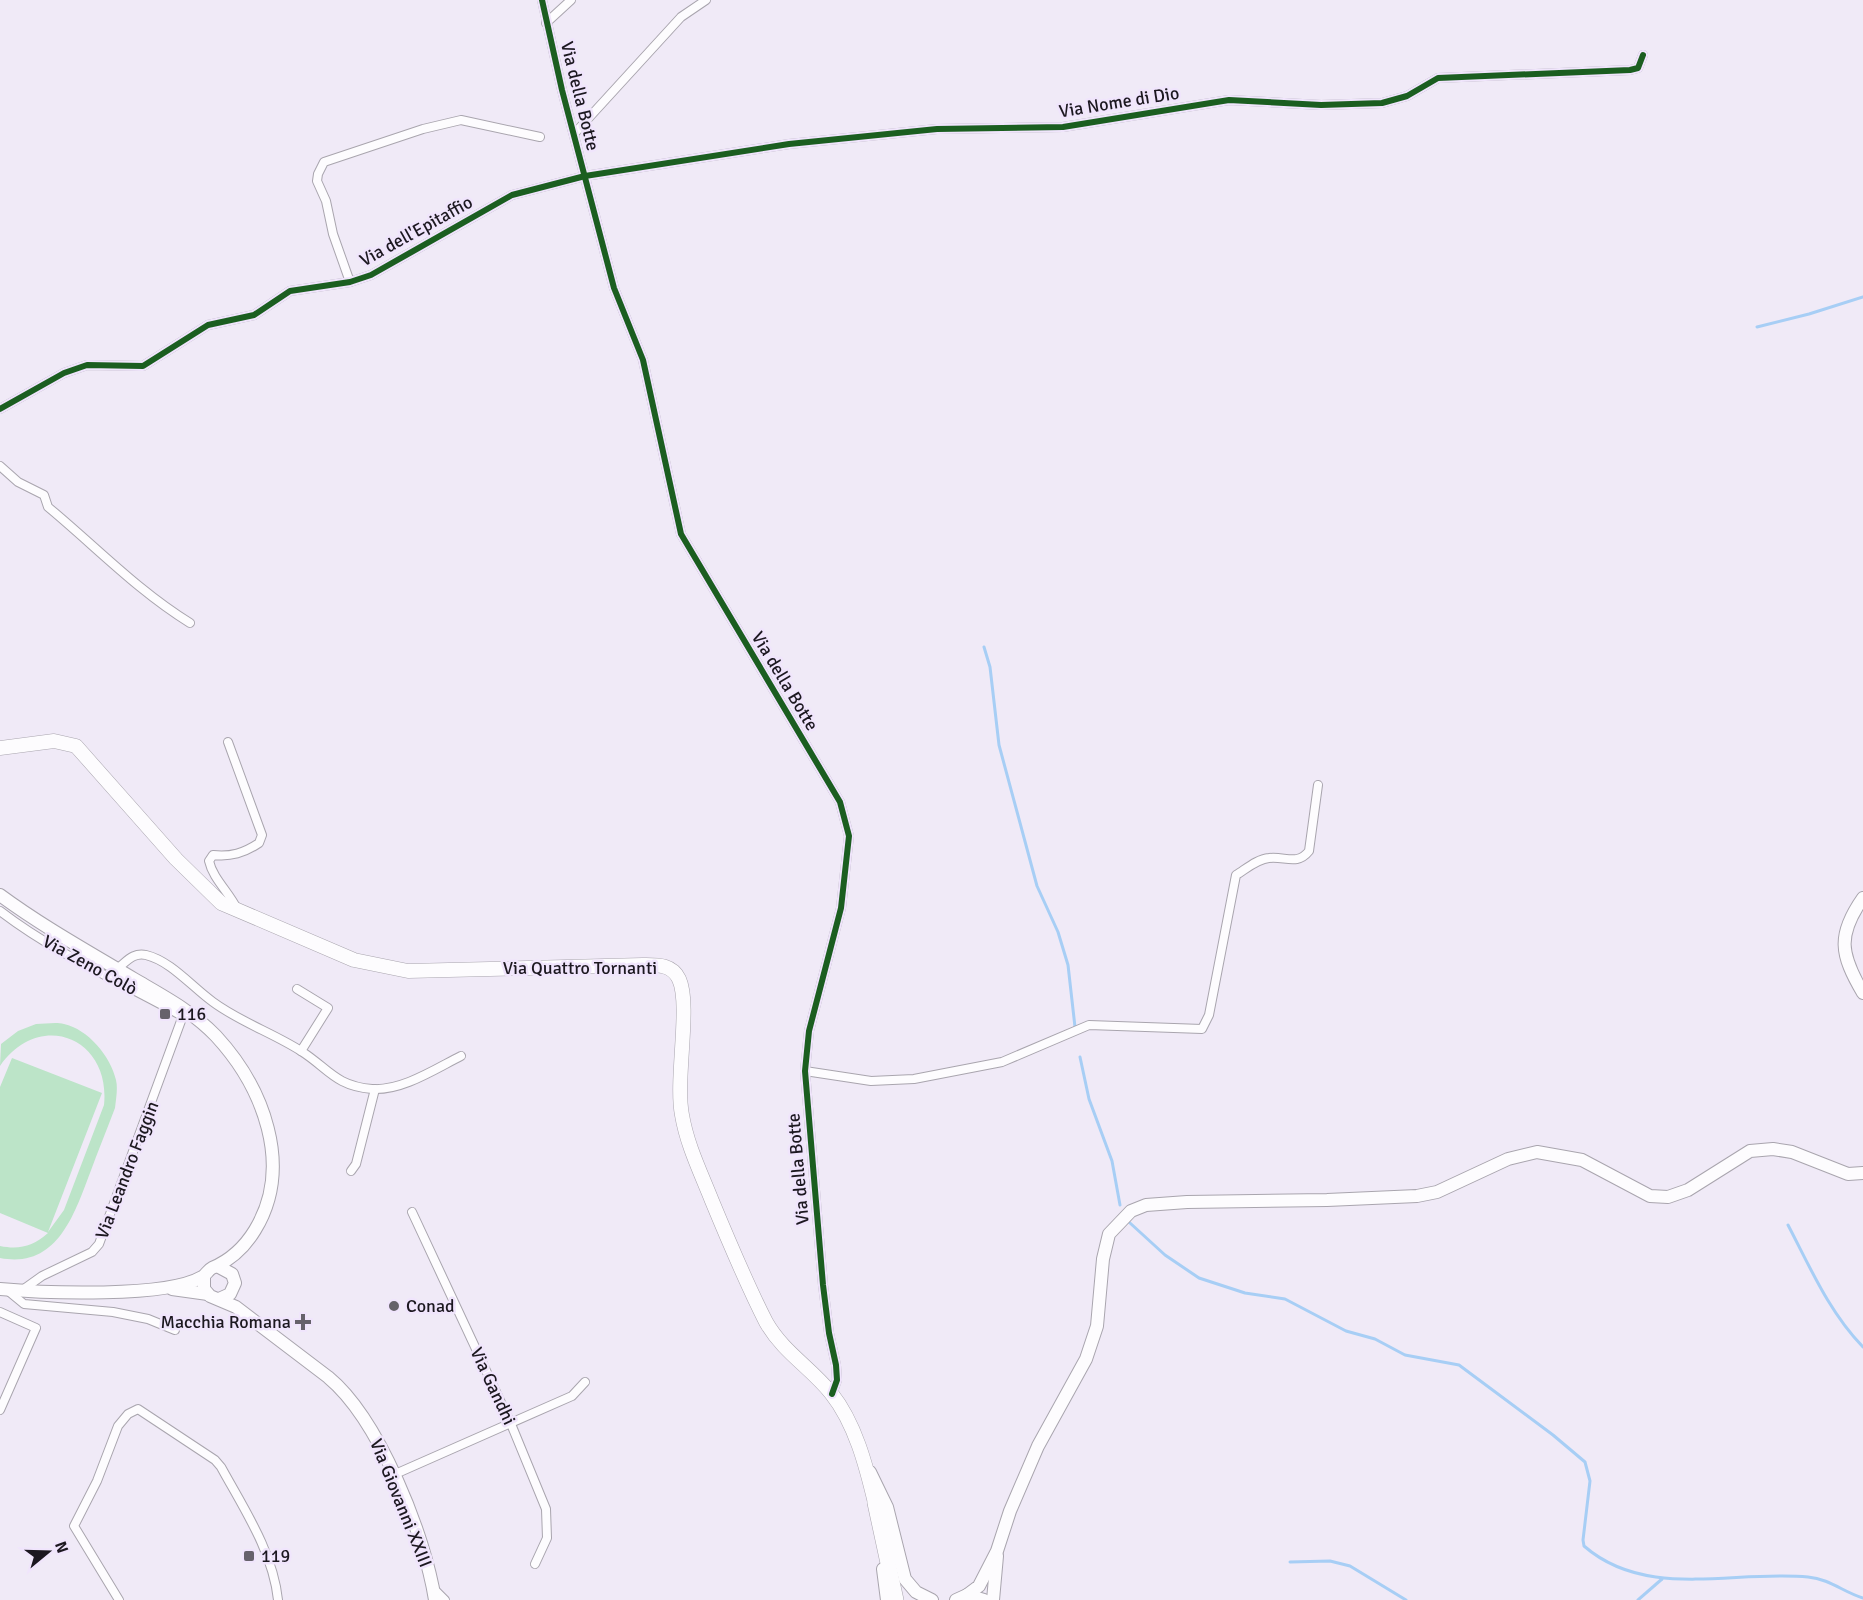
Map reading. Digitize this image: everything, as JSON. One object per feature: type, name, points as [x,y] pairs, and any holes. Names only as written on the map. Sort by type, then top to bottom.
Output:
[{"type":"highway","points":[[875,1503],[896,1600]]},
{"type":"main road","name":"Via Quattro Tornanti","points":[[0,748],[54,741],[76,746],[176,859],[221,903],[354,960],[408,971],[643,964],[662,965],[672,970],[678,976],[683,998],[679,1086],[682,1116],[694,1156],[766,1322],[784,1349],[832,1394],[848,1422],[866,1466],[875,1503]]},
{"type":"main road","points":[[0,895],[25,913],[118,968],[215,1035],[240,1068],[264,1116],[272,1147],[274,1161],[269,1202],[244,1247],[228,1296],[213,1296],[203,1286],[204,1276]]},
{"type":"main road","points":[[1863,898],[1848,919],[1843,940],[1845,955],[1863,993]]},
{"type":"main road","points":[[962,1598],[979,1586],[997,1551],[1010,1511],[1038,1446],[1086,1359],[1097,1326],[1103,1259],[1109,1234],[1131,1211],[1146,1205],[1186,1202],[1417,1196],[1437,1192],[1508,1159],[1537,1152],[1582,1161],[1650,1196],[1668,1197],[1689,1190],[1750,1151],[1773,1149],[1792,1152],[1848,1174],[1863,1173]]},
{"type":"main road","points":[[3,1289],[92,1292],[165,1288],[204,1276],[244,1247]]},
{"type":"main road","points":[[219,1267],[228,1270],[234,1283]]},
{"type":"main road","name":"Via Giovanni XXIII","points":[[234,1283],[249,1317]]},
{"type":"main road","name":"Via Giovanni XXIII","points":[[165,1288],[213,1296],[249,1317],[342,1389],[377,1440],[410,1514],[434,1594]]},
{"type":"main road","points":[[866,1466],[887,1507],[905,1579],[916,1592],[932,1600]]},
{"type":"main road","points":[[875,1503],[887,1600]]},
{"type":"main road","points":[[993,1600],[997,1551]]},
{"type":"main road","points":[[962,1598],[984,1600]]},
{"type":"street","name":"Via della Botte","points":[[542,0],[614,288],[643,360],[681,534],[840,802],[849,836],[841,908],[808,1031],[805,1071],[823,1285],[837,1380],[832,1394]]},
{"type":"street","name":"Via della Botte","points":[[546,23],[571,0]]},
{"type":"street","points":[[574,134],[681,17],[706,0]]},
{"type":"street","name":"Via Nome di Dio","points":[[585,176],[789,144],[937,129],[1063,127],[1229,100],[1321,105],[1382,103],[1407,96],[1438,78],[1630,70],[1638,68],[1643,55]]},
{"type":"street","name":"Via dell'Epitaffio","points":[[350,282],[326,201],[317,181],[324,162],[423,129],[460,120],[540,137]]},
{"type":"street","name":"Via dell'Epitaffio","points":[[0,409],[64,373],[87,365],[143,366],[208,325],[254,315],[290,291],[350,282],[371,275],[512,195],[585,176]]},
{"type":"street","points":[[0,466],[18,482],[44,495],[48,507],[116,563],[128,578],[158,604],[190,623]]},
{"type":"street","points":[[228,742],[262,835],[259,843],[247,851],[228,856],[213,855],[209,861],[212,873],[230,893],[237,910]]},
{"type":"street","points":[[805,1071],[871,1081],[915,1079],[1002,1062],[1089,1025],[1202,1029],[1209,1015],[1236,875],[1270,858],[1294,860],[1304,858],[1309,851],[1318,785]]},
{"type":"street","name":"Via Zeno Colò","points":[[0,911],[100,974],[183,1013]]},
{"type":"street","points":[[118,968],[134,955],[145,954],[163,962],[215,1004],[263,1033],[301,1051],[328,1075],[356,1087],[375,1089],[401,1084],[461,1056]]},
{"type":"street","points":[[297,989],[328,1008],[301,1051]]},
{"type":"street","name":"Via Leandro Faggin","points":[[21,1291],[42,1276],[92,1252],[99,1244],[161,1081],[183,1013]]},
{"type":"street","points":[[351,1171],[356,1164],[375,1089]]},
{"type":"street","name":"Via Gandhi","points":[[412,1212],[511,1424],[546,1509],[547,1538],[535,1564]]},
{"type":"street","points":[[3,1289],[24,1304],[113,1312],[148,1319],[175,1330]]},
{"type":"street","points":[[0,1312],[36,1328],[0,1410]]},
{"type":"street","points":[[393,1476],[572,1396],[585,1382]]},
{"type":"street","points":[[119,1600],[74,1526],[97,1481],[118,1426],[128,1414],[138,1409],[215,1460],[221,1467],[256,1530],[271,1568],[278,1600]]},
{"type":"street","points":[[434,1594],[445,1600]]},
{"type":"green space","points":[[58,1023],[73,1027],[97,1045],[109,1062],[116,1080],[115,1108],[77,1206],[60,1235],[49,1247],[36,1255],[20,1259],[0,1258],[0,1246],[26,1246],[48,1233],[0,1213],[0,1087],[12,1058],[102,1093],[48,1232],[64,1210],[104,1105],[103,1082],[96,1063],[85,1048],[70,1039],[52,1036],[34,1039],[16,1049],[0,1066],[1,1044],[18,1031],[36,1024]]},
{"type":"waterway","points":[[1757,327],[1863,297]]},
{"type":"waterway","points":[[984,647],[990,667],[999,745],[1037,886],[1058,932],[1068,965],[1075,1027]]},
{"type":"waterway","points":[[1080,1057],[1089,1099],[1112,1161],[1120,1205]]},
{"type":"waterway","points":[[1130,1223],[1165,1255],[1199,1278],[1245,1293],[1285,1299],[1346,1331],[1375,1339],[1405,1355],[1459,1365],[1553,1435],[1585,1462],[1590,1481],[1584,1546],[1608,1563],[1634,1573],[1662,1578],[1779,1576],[1816,1578],[1863,1598]]},
{"type":"waterway","points":[[1788,1225],[1830,1304],[1863,1347]]},
{"type":"waterway","points":[[1290,1562],[1330,1561],[1350,1566],[1406,1600]]},
{"type":"waterway","points":[[1638,1600],[1662,1579]]},
{"type":"cycle path","points":[[542,0],[562,90],[614,288],[643,360],[681,534],[840,802],[849,836],[841,908],[809,1031],[805,1071],[823,1285],[836,1365],[837,1380],[832,1394]]},
{"type":"cycle path","points":[[0,409],[64,373],[87,365],[143,366],[208,325],[254,315],[290,291],[350,282],[371,275],[512,195],[585,176],[789,144],[937,129],[1063,127],[1229,100],[1321,105],[1382,103],[1407,96],[1438,78],[1630,70],[1638,68],[1643,55]]},
{"type":"place","name":"116","points":[[165,1014]]},
{"type":"place","name":"Conad","points":[[394,1306]]},
{"type":"place","name":"Macchia Romana","points":[[303,1322]]},
{"type":"place","name":"119","points":[[249,1556]]}]
